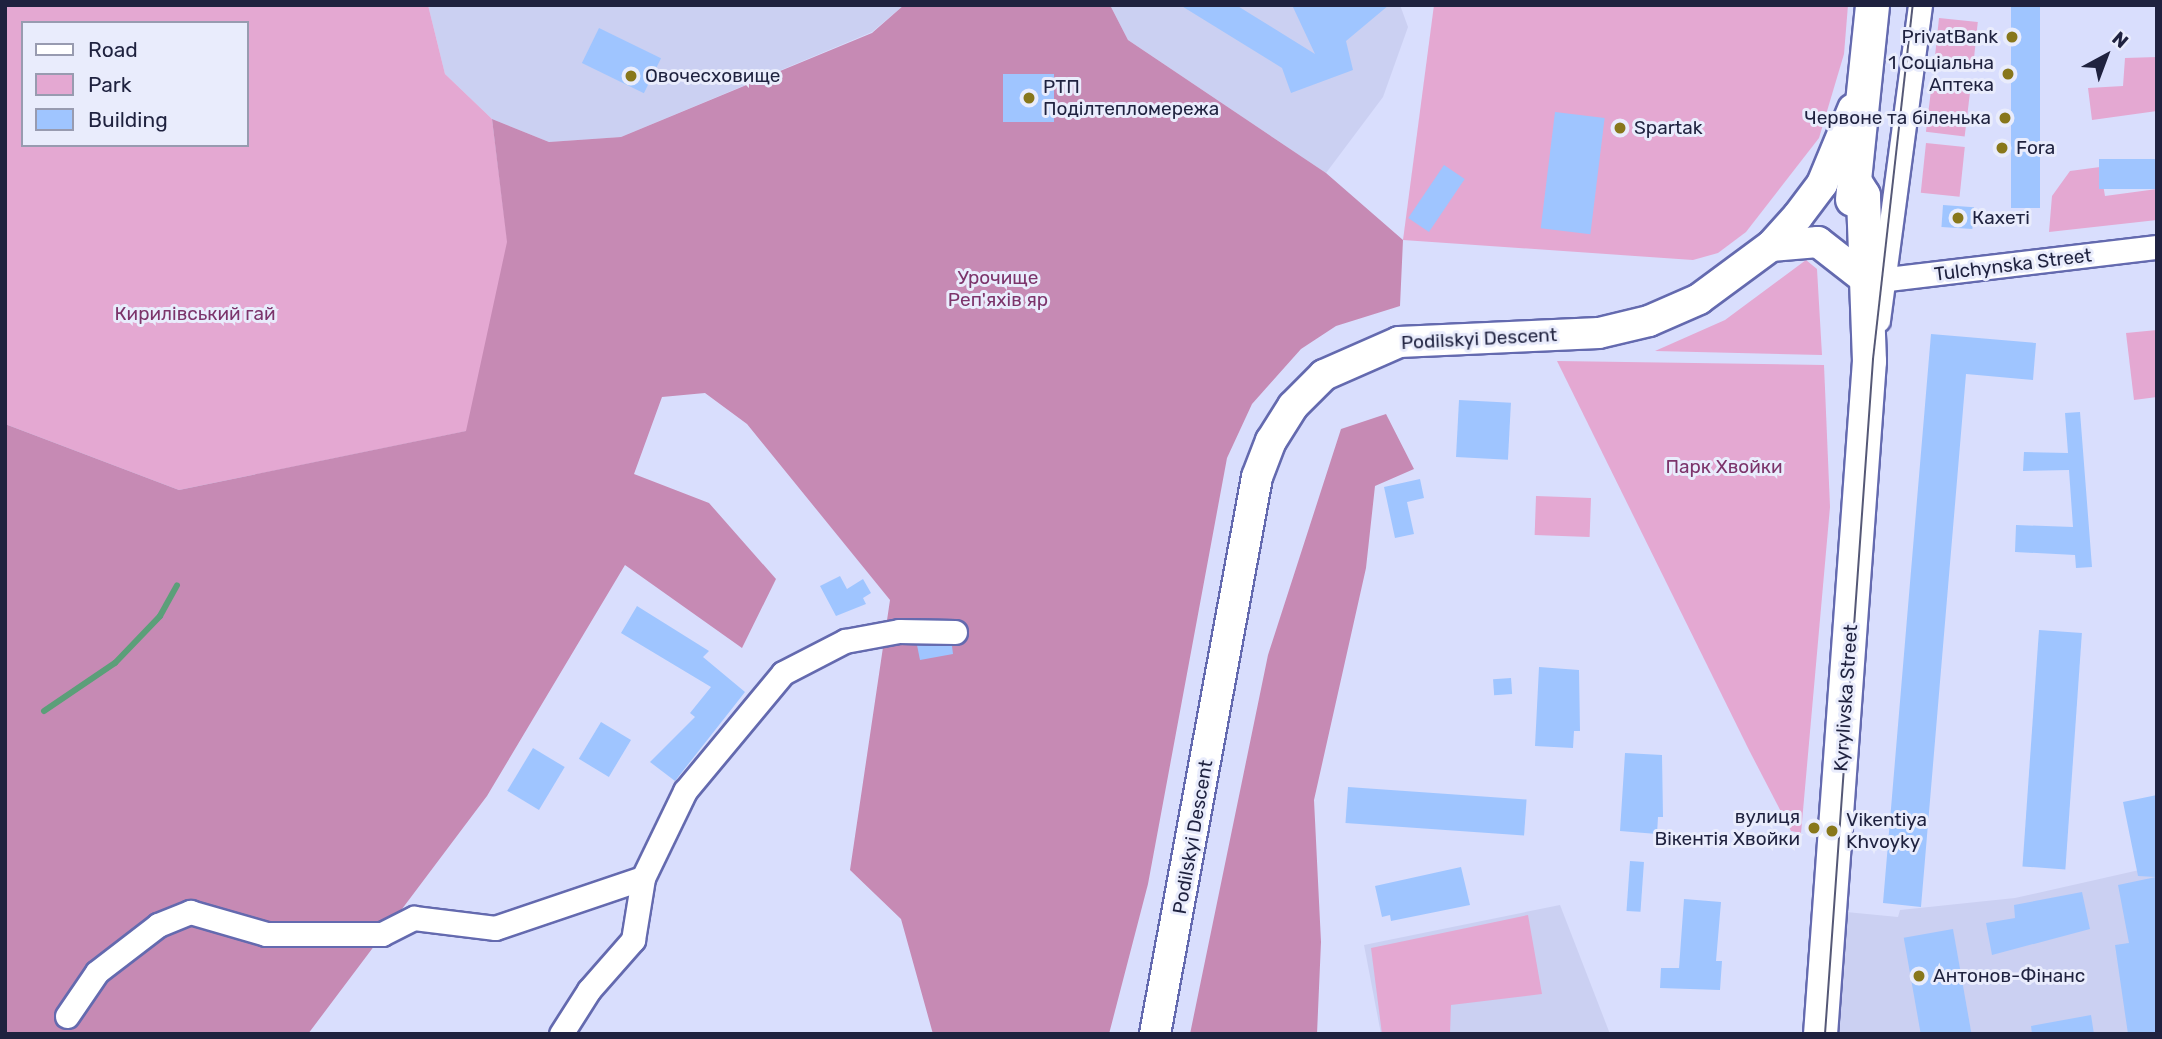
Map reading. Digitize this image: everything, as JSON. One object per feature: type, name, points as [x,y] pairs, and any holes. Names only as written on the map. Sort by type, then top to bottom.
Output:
[{"type":"main road","name":"Kyrylivska Street","points":[[1820,1034],[1877,281],[1863,195],[1853,178],[1872,5]]},
{"type":"street","name":"Kyrylivska Street","points":[[1877,281],[1920,5]]},
{"type":"street","name":"Podilskyi Descent","points":[[1155,1034],[1258,477],[1271,441],[1293,406],[1324,375],[1399,342],[1600,333],[1649,321],[1699,299],[1771,246],[1822,184],[1845,137],[1864,73]]},
{"type":"street","points":[[1771,246],[1818,242],[1877,281]]},
{"type":"street","name":"Tulchynska Street","points":[[1877,281],[2157,247]]},
{"type":"street","points":[[561,1034],[589,990],[633,940],[643,878],[685,791],[719,757],[757,699],[783,673],[845,641],[899,631],[955,632]]},
{"type":"street","points":[[67,1016],[97,972],[158,925],[190,912],[266,934],[372,935],[414,919],[495,928],[643,878]]},
{"type":"shaded area","points":[[428,5],[904,5],[872,32],[621,137],[549,142],[492,119],[445,74]]},
{"type":"shaded area","points":[[1110,5],[1400,5],[1408,27],[1383,97],[1326,173],[1128,40]]},
{"type":"shaded area","points":[[2157,866],[2157,1034],[1839,1034],[1846,912],[1898,917],[1900,910],[2015,898]]},
{"type":"shaded area","points":[[1560,905],[1610,1034],[1381,1034],[1364,945]]},
{"type":"green space","name":"Кирилівський гай","points":[[5,5],[428,5],[445,74],[492,119],[510,261],[467,431],[179,490],[5,424]]},
{"type":"green space","name":"Урочище Реп'яхів яр","points":[[904,5],[1110,5],[1128,40],[1326,173],[1403,240],[1400,306],[1336,326],[1301,349],[1252,404],[1227,458],[1148,884],[1109,1034],[933,1034],[901,919],[850,870],[890,600],[747,424],[705,393],[662,397],[634,474],[709,503],[776,579],[742,648],[625,565],[487,796],[308,1034],[5,1034],[5,424],[179,490],[466,431],[507,242],[492,119],[549,142],[621,137],[872,33]]},
{"type":"green space","name":"Spartak","points":[[1434,5],[1848,5],[1844,54],[1819,138],[1746,232],[1718,253],[1693,260],[1403,240]]},
{"type":"green space","points":[[1939,18],[1978,22],[1973,71],[1934,67]]},
{"type":"green space","points":[[2157,57],[2157,111],[2092,120],[2088,88],[2123,86],[2125,58]]},
{"type":"green space","points":[[1932,82],[1971,87],[1965,136],[1926,132]]},
{"type":"green space","points":[[1926,143],[1965,147],[1960,197],[1921,193]]},
{"type":"green space","points":[[2100,167],[2105,196],[2157,189],[2157,220],[2049,232],[2052,196],[2070,171]]},
{"type":"green space","points":[[1806,260],[1817,269],[1822,355],[1655,351],[1725,320]]},
{"type":"green space","points":[[2157,330],[2157,397],[2134,400],[2126,333]]},
{"type":"green space","name":"Парк Хвойки","points":[[1557,361],[1824,365],[1830,507],[1801,833],[1791,831],[1749,750]]},
{"type":"green space","points":[[1386,414],[1414,469],[1375,486],[1366,568],[1314,800],[1321,942],[1317,1034],[1190,1034],[1268,655],[1341,429]]},
{"type":"green space","points":[[1536,496],[1591,498],[1590,537],[1535,535]]},
{"type":"green space","points":[[1528,915],[1542,994],[1451,1005],[1450,1034],[1382,1034],[1371,948]]},
{"type":"building","points":[[1180,5],[1236,5],[1315,54],[1292,5],[1389,5],[1346,41],[1353,70],[1291,93],[1282,68]]},
{"type":"building","points":[[2011,5],[2040,5],[2040,208],[2011,208]]},
{"type":"building","name":"Овочесховище","points":[[599,28],[661,58],[644,93],[582,63]]},
{"type":"building","name":"РТП Поділтепломережа","points":[[1003,74],[1054,74],[1054,122],[1003,122]]},
{"type":"building","points":[[1555,112],[1605,118],[1590,234],[1541,228]]},
{"type":"building","points":[[2099,159],[2157,159],[2157,189],[2099,189]]},
{"type":"building","points":[[1444,165],[1465,179],[1429,232],[1408,218]]},
{"type":"building","points":[[1943,205],[1974,207],[1972,229],[1941,227]]},
{"type":"building","points":[[1931,334],[2036,343],[2033,380],[1966,374],[1921,907],[1883,903]]},
{"type":"building","points":[[1459,400],[1511,403],[1508,460],[1456,457]]},
{"type":"building","points":[[2080,412],[2092,567],[2076,568],[2075,555],[2015,552],[2016,525],[2073,527],[2069,470],[2023,471],[2024,452],[2068,453],[2065,413]]},
{"type":"building","points":[[1420,479],[1424,498],[1407,502],[1414,534],[1395,538],[1384,487]]},
{"type":"building","points":[[840,576],[847,589],[863,579],[871,593],[863,598],[866,604],[836,616],[820,586]]},
{"type":"building","points":[[637,606],[709,651],[703,657],[745,692],[675,781],[650,762],[695,717],[690,713],[711,687],[621,633]]},
{"type":"building","points":[[2039,630],[2082,633],[2065,869],[2022,866]]},
{"type":"building","points":[[917,645],[952,646],[953,654],[920,660]]},
{"type":"building","points":[[1539,667],[1579,670],[1580,731],[1574,731],[1573,748],[1535,746]]},
{"type":"building","points":[[1511,678],[1512,694],[1494,695],[1493,679]]},
{"type":"building","points":[[601,722],[631,740],[609,777],[579,759]]},
{"type":"building","points":[[533,748],[565,767],[539,810],[507,791]]},
{"type":"building","points":[[1625,753],[1662,755],[1663,817],[1658,817],[1657,834],[1620,831]]},
{"type":"building","points":[[1348,787],[1527,799],[1524,835],[1345,823]]},
{"type":"building","points":[[2157,795],[2157,1034],[2128,1034],[2115,945],[2129,943],[2118,885],[2156,877],[2138,876],[2123,802]]},
{"type":"building","points":[[1630,861],[1644,862],[1640,912],[1627,911]]},
{"type":"building","points":[[1461,867],[1470,905],[1391,921],[1390,915],[1382,917],[1375,886]]},
{"type":"building","points":[[2082,892],[2090,929],[1992,955],[1986,923],[2015,918],[2014,905]]},
{"type":"building","points":[[1684,899],[1721,902],[1716,961],[1722,961],[1720,990],[1660,988],[1661,968],[1679,968]]},
{"type":"building","points":[[1953,929],[1972,1034],[1921,1034],[1904,938]]},
{"type":"building","points":[[2091,1015],[2094,1034],[2032,1034],[2031,1026]]},
{"type":"waterway","points":[[44,711],[115,663],[160,616],[177,585]]},
{"type":"tram line","points":[[1825,1034],[1873,359],[1913,5]]},
{"type":"place","name":"PrivatBank","points":[[2012,37]]},
{"type":"place","name":"1 Соціальна Аптека","points":[[2008,74]]},
{"type":"place","name":"Овочесховище","points":[[631,76]]},
{"type":"place","name":"РТП Поділтепломережа","points":[[1029,98]]},
{"type":"place","name":"Червоне та біленька","points":[[2005,118]]},
{"type":"place","name":"Spartak","points":[[1620,128]]},
{"type":"place","name":"Fora","points":[[2002,148]]},
{"type":"place","name":"Кахеті","points":[[1958,218]]},
{"type":"place","name":"вулиця Вікентія Хвойки","points":[[1814,828]]},
{"type":"place","name":"Vikentiya Khvoyky","points":[[1832,831]]},
{"type":"place","name":"Антонов-Фінанс","points":[[1919,976]]}]
